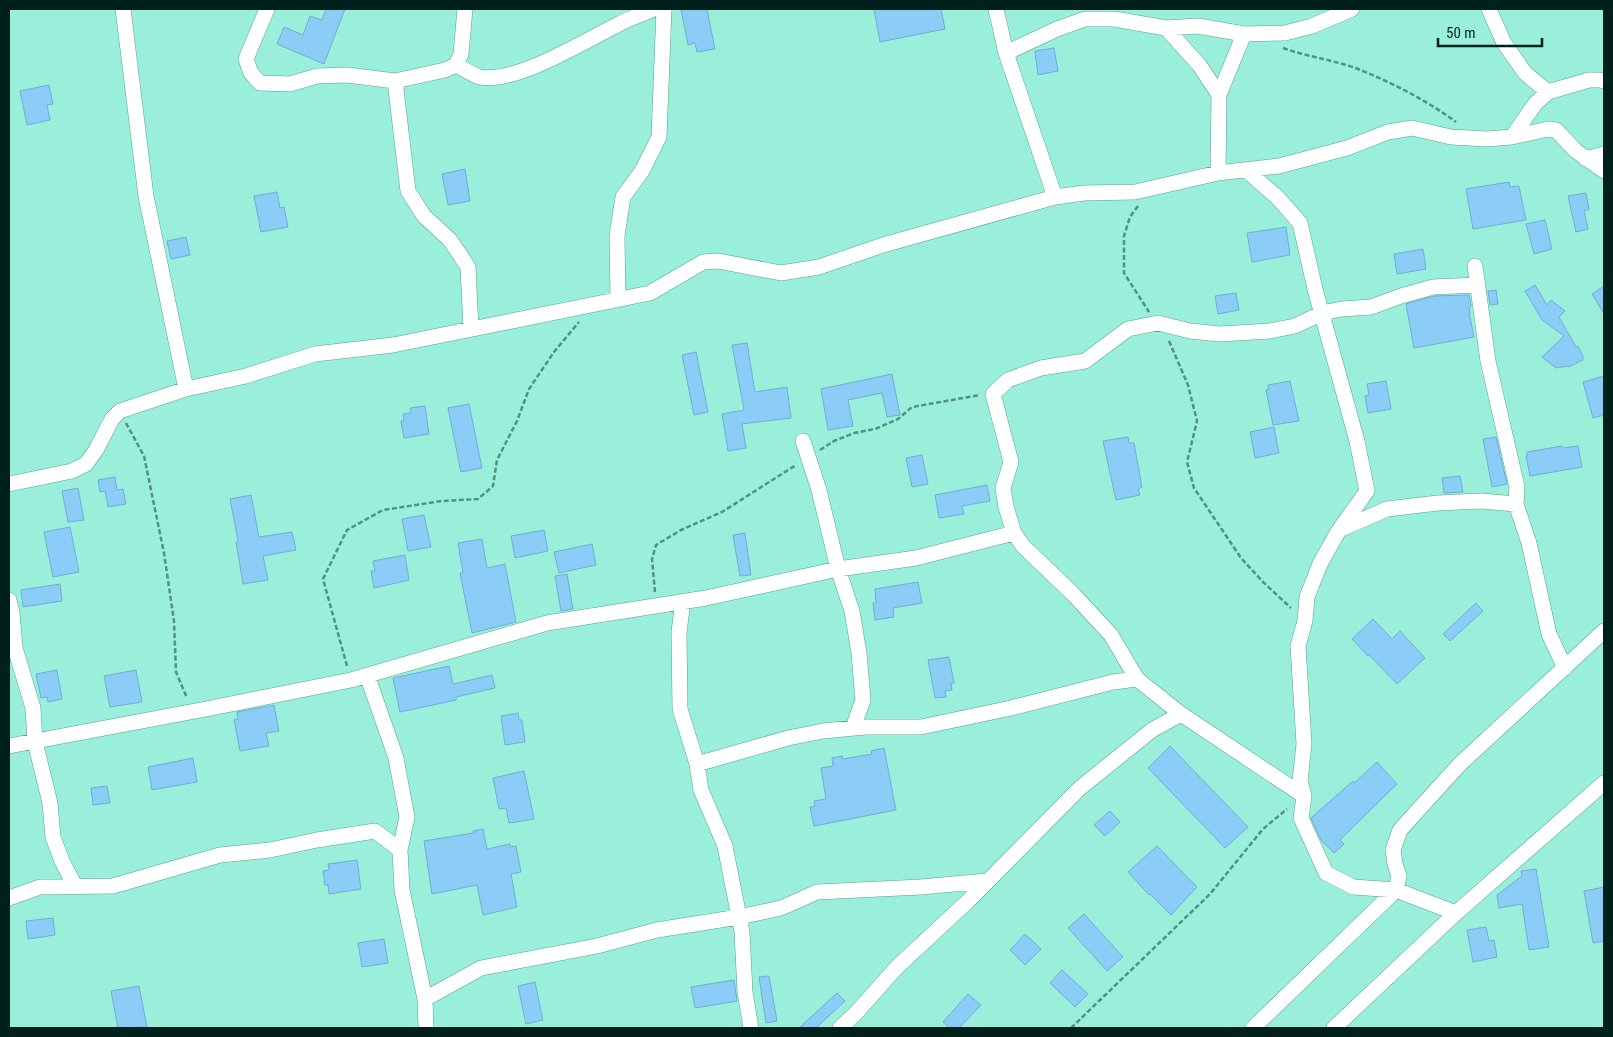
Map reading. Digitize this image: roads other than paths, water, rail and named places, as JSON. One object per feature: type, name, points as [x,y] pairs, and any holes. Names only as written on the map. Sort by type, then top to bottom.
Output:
[{"type":"street","points":[[123,9],[146,196],[186,389]]},
{"type":"street","points":[[268,9],[246,59],[251,73],[260,83],[290,84],[317,76],[346,75],[395,81],[445,70],[456,64],[461,54],[465,9]]},
{"type":"street","points":[[456,64],[479,76],[494,77],[517,73],[585,43],[620,24],[654,9]]},
{"type":"street","points":[[618,300],[617,236],[623,197],[642,171],[659,137],[664,9]]},
{"type":"street","points":[[996,9],[1006,52],[1055,197]]},
{"type":"street","points":[[1006,52],[1057,29],[1085,19],[1114,19],[1166,28],[1198,26],[1244,34],[1285,33],[1312,26],[1352,9]]},
{"type":"street","points":[[1489,9],[1504,43],[1525,73],[1548,92]]},
{"type":"street","points":[[1166,28],[1200,66],[1218,95]]},
{"type":"street","points":[[1218,174],[1218,95],[1244,34]]},
{"type":"street","points":[[1512,137],[1535,104],[1548,92],[1589,80],[1604,81]]},
{"type":"street","points":[[395,81],[408,191],[424,216],[450,240],[468,267],[471,329]]},
{"type":"street","points":[[9,484],[72,471],[86,464],[96,450],[112,419],[120,411],[186,389],[246,376],[315,354],[393,345],[650,293],[703,262],[718,261],[781,273],[819,267],[883,245],[1055,197],[1150,190],[1218,174],[1279,166],[1356,145],[1388,132],[1412,128],[1451,137],[1487,139],[1512,137],[1548,129],[1556,130],[1576,151],[1604,171]]},
{"type":"street","points":[[1586,159],[1604,154]]},
{"type":"street","points":[[1246,170],[1278,198],[1300,224],[1357,441],[1367,492],[1339,530],[1320,564],[1307,597],[1305,621],[1298,646],[1304,744],[1300,781],[1304,796],[1301,818],[1326,873],[1353,886],[1396,890],[1456,913]]},
{"type":"street","points":[[1475,266],[1488,361],[1517,487],[1516,504],[1533,560],[1549,634],[1565,668]]},
{"type":"street","points":[[1304,796],[1181,714],[1137,679],[1111,635],[1074,595],[1023,546],[1014,532],[1006,507],[1003,488],[1011,462],[993,394],[1008,380],[1041,368],[1085,361],[1128,328],[1158,323],[1190,331],[1220,334],[1270,331],[1295,326],[1322,312],[1371,307],[1400,296],[1433,287],[1477,285]]},
{"type":"street","points":[[803,441],[819,490],[838,569],[852,611],[860,663],[863,700],[853,728]]},
{"type":"street","points":[[1339,530],[1387,509],[1438,503],[1481,501],[1516,504]]},
{"type":"street","points":[[9,746],[351,680],[547,623],[683,601],[838,569],[916,558],[1014,532]]},
{"type":"street","points":[[9,600],[15,648],[33,708],[35,742],[50,804],[54,837],[62,861],[75,886]]},
{"type":"street","points":[[683,601],[679,632],[680,709],[697,764],[702,790],[725,846],[742,932],[745,992],[751,1028]]},
{"type":"street","points":[[1253,1028],[1396,890],[1399,876],[1393,850],[1400,830],[1460,764],[1604,631]]},
{"type":"street","points":[[367,675],[396,758],[407,816],[400,850],[402,890],[425,999],[426,1028]]},
{"type":"street","points":[[697,764],[788,738],[823,731],[853,728],[921,727],[1011,708],[1113,682],[1137,679]]},
{"type":"street","points":[[840,1028],[857,1012],[896,968],[1080,788],[1152,730],[1181,714]]},
{"type":"street","points":[[1334,1028],[1456,913],[1604,783]]},
{"type":"street","points":[[9,898],[40,887],[113,886],[220,855],[270,850],[375,831],[400,850]]},
{"type":"street","points":[[425,999],[481,968],[597,946],[656,930],[739,917],[781,908],[817,892],[921,887],[987,881]]}]
